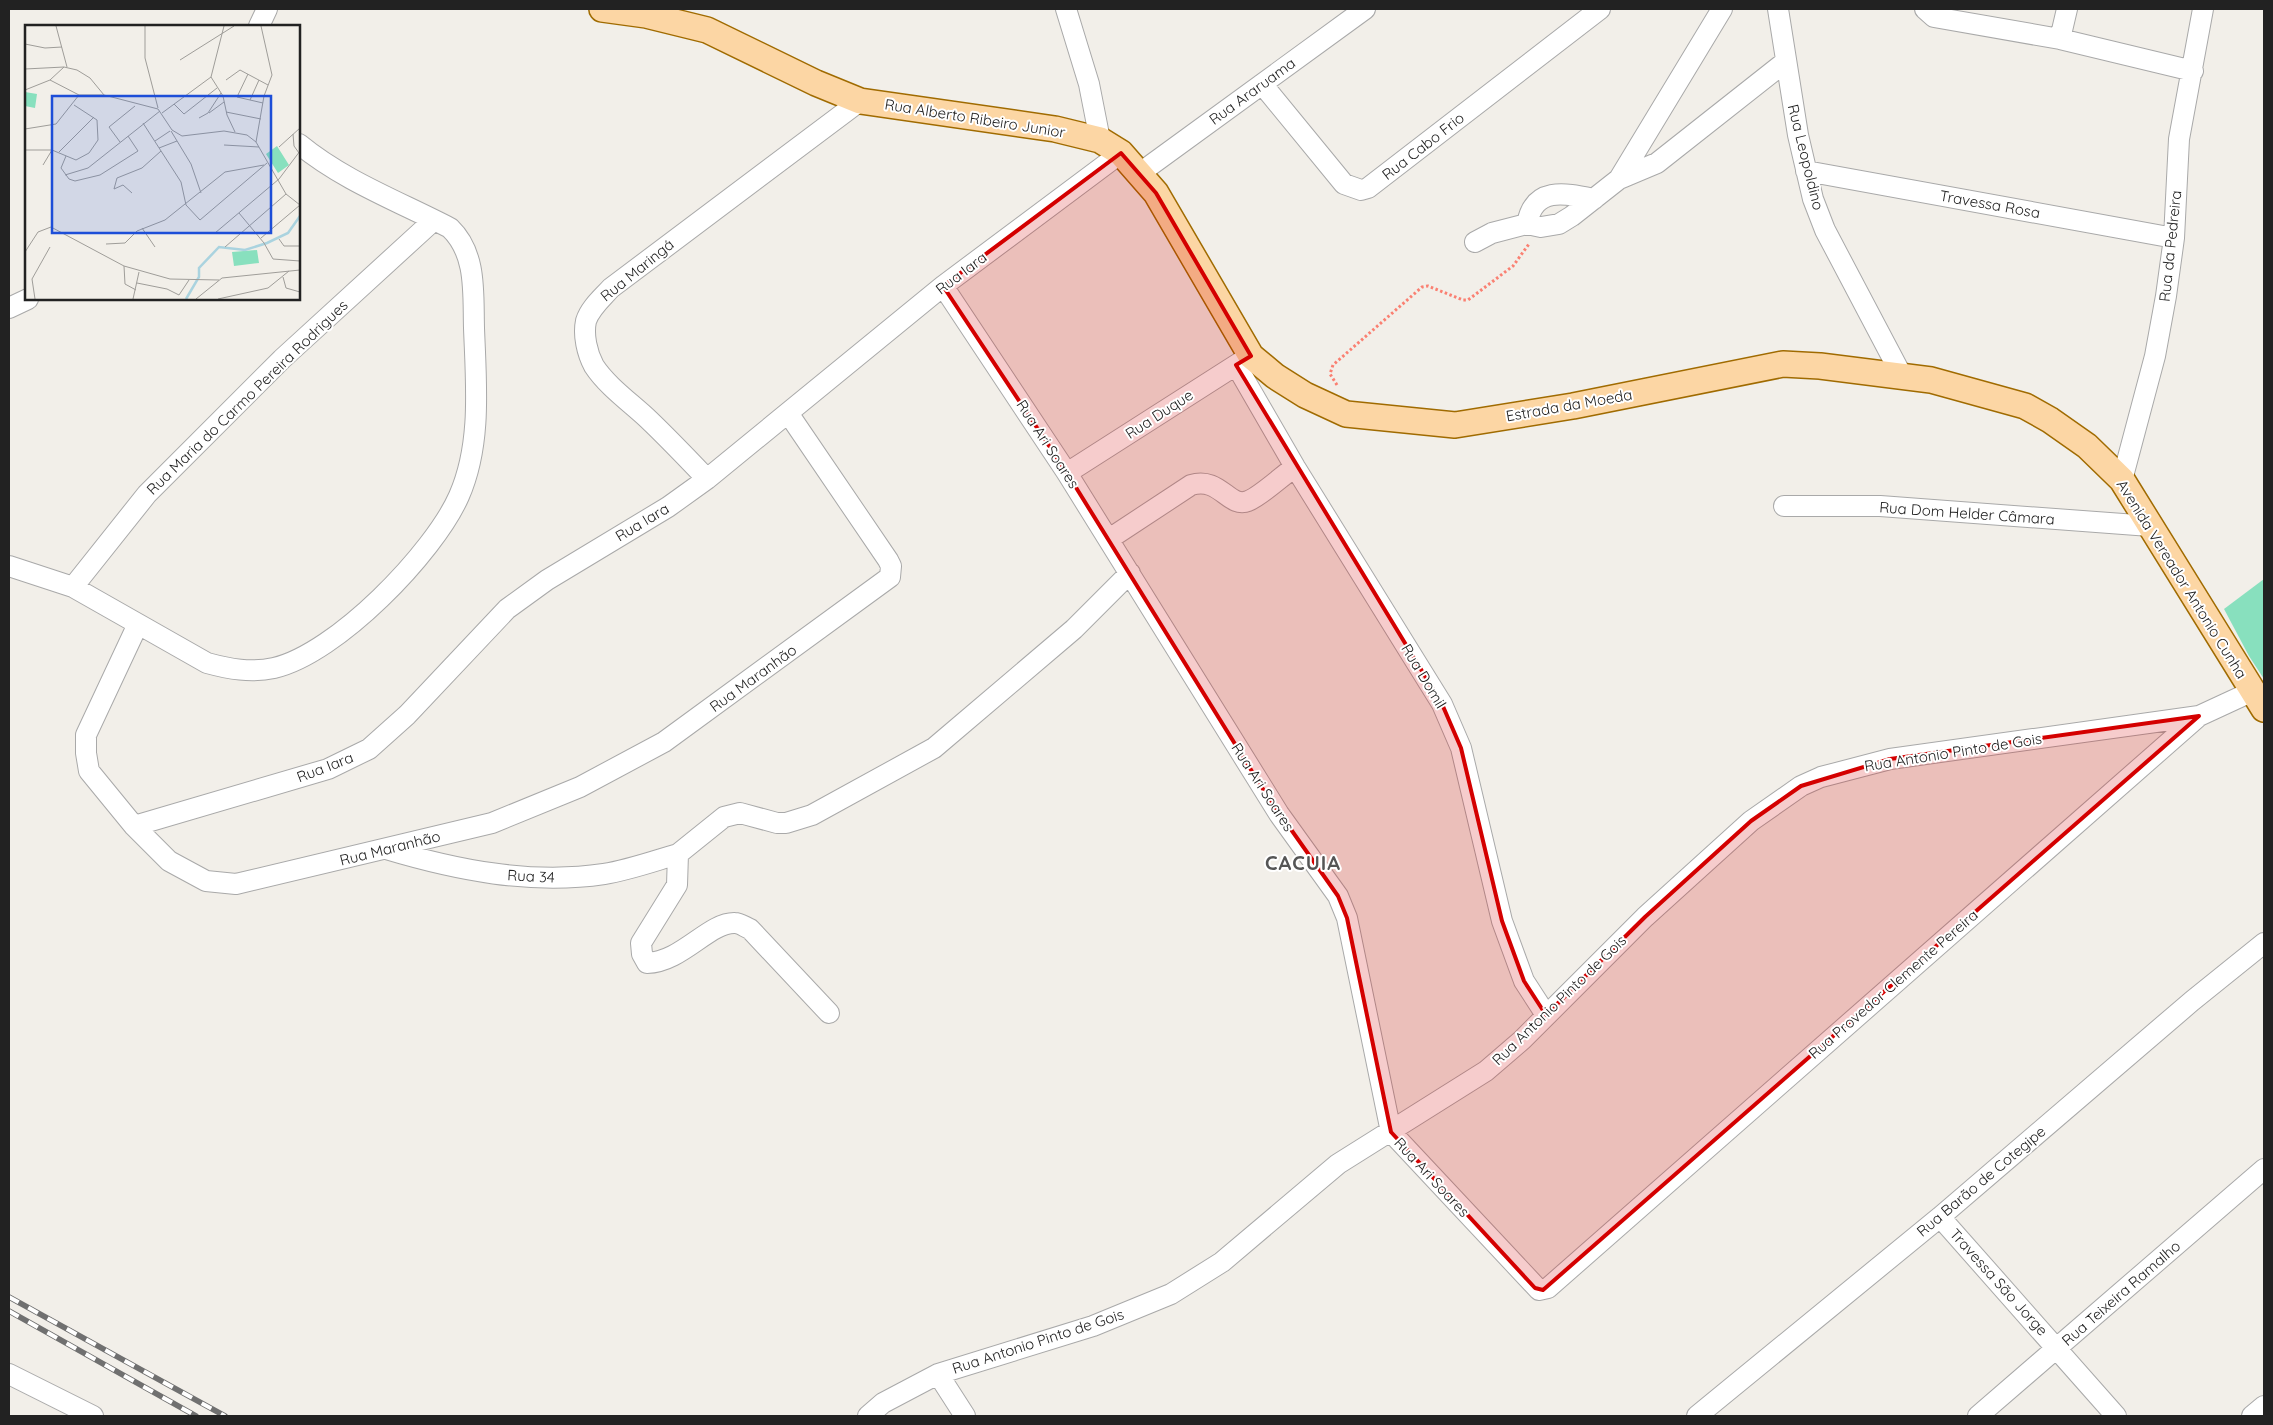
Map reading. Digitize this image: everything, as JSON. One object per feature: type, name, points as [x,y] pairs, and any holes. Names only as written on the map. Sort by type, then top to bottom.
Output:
[{"type":"main road","name":"Rua Alberto Ribeiro Junior","points":[[602,9],[646,15],[707,30],[816,83],[860,101],[1055,129],[1100,140],[1121,153],[1156,193],[1243,361]]},
{"type":"main road","name":"Estrada da Moeda","points":[[1243,361],[1275,376],[1305,395],[1346,414],[1455,425],[1573,406],[1783,364],[1820,366],[1902,376]]},
{"type":"main road","name":"Avenida Vereador Antonio Cunha","points":[[1902,376],[1953,384],[2025,406],[2050,420],[2087,446],[2122,480],[2258,700]]},
{"type":"street","points":[[259,25],[267,9]]},
{"type":"street","points":[[1066,9],[1089,84],[1100,140]]},
{"type":"street","name":"Rua Araruama","points":[[1140,173],[1365,9]]},
{"type":"street","name":"Rua Cabo Frio","points":[[1262,84],[1344,184],[1361,190],[1368,188],[1600,9]]},
{"type":"street","points":[[1619,179],[1722,9]]},
{"type":"street","name":"Rua Leopoldino","points":[[1778,9],[1785,62],[1813,199],[1825,230],[1902,376]]},
{"type":"street","points":[[1925,9],[1934,17],[2060,39],[2193,71]]},
{"type":"street","points":[[2060,39],[2067,9]]},
{"type":"street","name":"Rua da Pedreira","points":[[2122,480],[2157,348],[2174,238],[2180,139],[2203,9]]},
{"type":"street","points":[[1475,242],[1492,232],[1534,225],[1559,224],[1619,179],[1657,164],[1785,62]]},
{"type":"street","name":"Rua Maringá","points":[[707,479],[594,366],[587,348],[586,321],[594,306],[611,288],[860,101]]},
{"type":"street","points":[[9,566],[73,587],[207,663],[226,668],[251,671],[275,668],[298,659],[318,648],[382,597],[438,533],[459,496],[470,460],[475,423],[476,383],[472,274],[468,253],[460,238],[450,228],[363,186],[322,163],[300,145]]},
{"type":"street","name":"Rua Iara","points":[[134,826],[328,769],[369,749],[407,715],[507,608],[547,580],[668,507],[707,479],[942,286],[1121,153]]},
{"type":"street","name":"Travessa Rosa","points":[[1806,171],[2174,238]]},
{"type":"street","points":[[1534,225],[1529,210],[1538,201],[1550,195],[1564,193],[1594,199]]},
{"type":"street","name":"Rua Maria do Carmo Pereira Rodrigues","points":[[73,587],[147,494],[282,359],[434,220]]},
{"type":"street","name":"Rua Ari Soares","points":[[942,286],[1067,472],[1270,801],[1338,896],[1349,927],[1391,1132],[1534,1288],[1543,1290]]},
{"type":"street","points":[[9,308],[26,300]]},
{"type":"street","name":"Rua Domil","points":[[1243,361],[1296,466],[1442,704],[1461,748],[1502,922],[1524,981],[1546,1015]]},
{"type":"street","name":"Rua Duque","points":[[1067,472],[1243,361]]},
{"type":"street","name":"Rua Maranhão","points":[[138,624],[86,735],[89,771],[134,826],[169,861],[206,880],[236,884],[492,824],[580,787],[664,742],[890,578],[891,566],[888,560],[788,413]]},
{"type":"street","points":[[1109,539],[1191,485],[1202,482],[1210,483],[1235,501],[1248,501],[1296,466]]},
{"type":"street","name":"Rua Dom Helder Câmara","points":[[1784,506],[1880,506],[2150,526]]},
{"type":"street","points":[[829,1013],[750,929],[737,923],[724,925],[660,963],[647,963],[642,954],[641,943],[677,885],[678,854],[724,817],[740,813],[777,824],[786,824],[812,815],[934,748],[1074,628],[1130,573]]},
{"type":"street","name":"Rua Provedor Clemente Pereira","points":[[1543,1290],[2199,716],[2258,700]]},
{"type":"street","name":"Rua Antonio Pinto de Gois","points":[[868,1416],[884,1403],[938,1374],[1093,1326],[1171,1294],[1222,1262],[1338,1164],[1486,1071],[1522,1040],[1644,917],[1751,821],[1801,786],[1821,777],[1890,759],[2199,716]]},
{"type":"street","name":"Rua 34","points":[[384,848],[429,862],[510,876],[556,878],[605,874],[678,854]]},
{"type":"street","name":"Rua Barão de Cotegipe","points":[[1697,1416],[1940,1217],[2192,1001],[2264,943]]},
{"type":"street","name":"Rua Teixeira Ramalho","points":[[1978,1416],[2264,1169]]},
{"type":"street","name":"Travessa São Jorge","points":[[1940,1217],[2058,1348],[2116,1416]]},
{"type":"street","points":[[9,1374],[93,1416]]},
{"type":"street","points":[[938,1374],[965,1416]]},
{"type":"street","points":[[2252,1416],[2264,1406]]},
{"type":"path","points":[[1346,414],[1340,392],[1330,374],[1332,365],[1422,287],[1428,286],[1463,300],[1468,300],[1513,266],[1534,225]]},
{"type":"highlighted area","points":[[1121,153],[1156,193],[1251,356],[1236,365],[1442,704],[1461,748],[1502,921],[1524,981],[1546,1015],[1645,917],[1751,821],[1801,786],[1890,759],[2199,716],[1543,1290],[1535,1288],[1391,1132],[1347,918],[1338,896],[1266,794],[1067,473],[943,286]]},
{"type":"green space","points":[[2264,579],[2264,679],[2249,656],[2224,609]]},
{"type":"railway","points":[[9,1297],[225,1416]]},
{"type":"railway","points":[[9,1311],[196,1416]]},
{"type":"district","name":"CACUIA","points":[[1303,862]]}]
